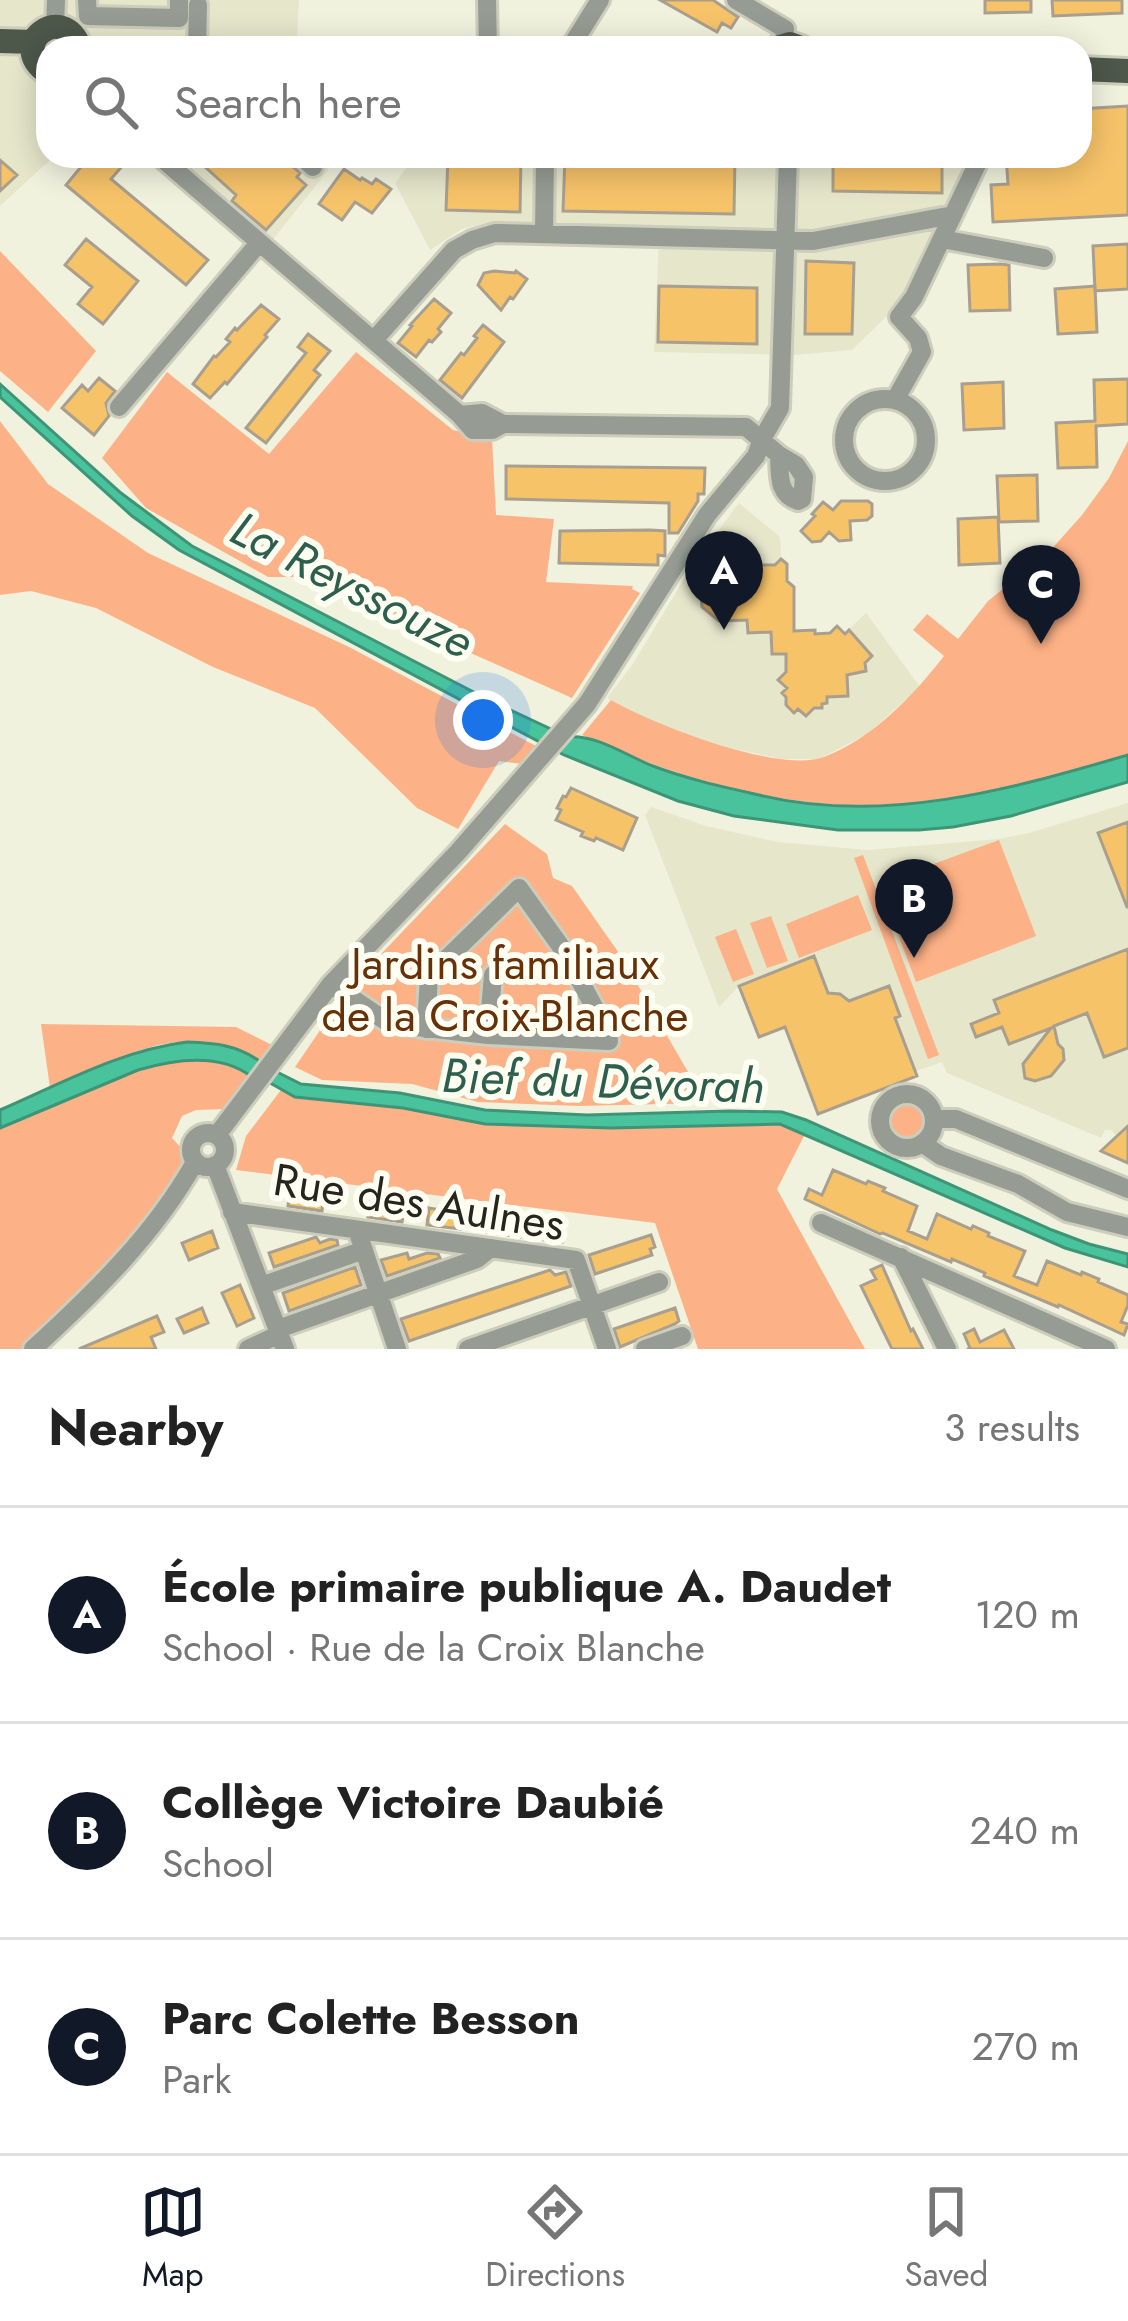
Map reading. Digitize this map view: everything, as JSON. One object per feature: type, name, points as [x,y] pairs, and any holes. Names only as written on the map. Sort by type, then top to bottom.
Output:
[{"type":"main road","points":[[0,41],[36,48]]},
{"type":"main road","points":[[0,56],[36,50]]},
{"type":"main road","points":[[1092,69],[1128,70]]},
{"type":"street","points":[[46,36],[56,0]]},
{"type":"street","points":[[87,0],[88,16],[179,18],[189,3]]},
{"type":"street","points":[[487,0],[488,36]]},
{"type":"street","points":[[578,36],[600,0]]},
{"type":"street","points":[[736,0],[784,29],[785,36]]},
{"type":"street","points":[[189,3],[195,36]]},
{"type":"street","points":[[174,168],[460,415],[482,412],[502,424],[720,416],[746,427],[779,455]]},
{"type":"street","points":[[544,234],[545,168]]},
{"type":"street","points":[[217,1135],[331,984],[458,852],[572,723],[707,515],[756,456],[780,409],[788,168]]},
{"type":"street","points":[[895,400],[922,352],[918,338],[898,317],[914,296],[975,168]]},
{"type":"street","points":[[374,340],[454,250],[494,233],[813,241],[953,215]]},
{"type":"street","points":[[942,239],[1044,258]]},
{"type":"street","points":[[119,407],[259,243]]},
{"type":"street","points":[[895,400],[908,406],[924,427],[923,454],[906,475],[894,480],[869,478],[850,463],[843,439],[845,427],[871,401],[895,400]]},
{"type":"street","points":[[331,984],[390,1024],[426,1029],[488,1036],[609,1041],[564,951],[518,888],[429,976],[426,1029]]},
{"type":"street","points":[[488,1036],[493,975]]},
{"type":"street","points":[[913,1094],[928,1103],[934,1119],[922,1143],[905,1148],[889,1141],[880,1126],[883,1108],[896,1096],[913,1094]]},
{"type":"street","points":[[934,1119],[956,1119],[1128,1189]]},
{"type":"street","points":[[33,1349],[112,1271],[206,1164],[225,1151],[222,1139],[207,1132],[196,1137],[190,1152],[206,1164],[232,1212],[281,1337]]},
{"type":"street","points":[[922,1143],[941,1156],[1018,1184],[1067,1212],[1128,1227]]},
{"type":"street","name":"Rue des Aulnes","points":[[232,1212],[576,1260],[607,1349]]},
{"type":"street","points":[[821,1223],[1106,1349]]},
{"type":"street","points":[[357,1230],[397,1349]]},
{"type":"street","points":[[248,1349],[379,1292],[477,1259],[491,1248]]},
{"type":"street","points":[[261,1286],[364,1250]]},
{"type":"street","points":[[901,1257],[947,1349]]},
{"type":"street","points":[[468,1349],[659,1282]]},
{"type":"street","points":[[645,1349],[682,1336]]},
{"type":"shaded area","points":[[0,0],[299,0],[297,36],[36,36],[36,168],[41,168],[0,206]]},
{"type":"shaded area","points":[[188,168],[329,169],[271,242]]},
{"type":"shaded area","points":[[407,168],[965,168],[891,312],[852,350],[794,355],[654,352],[659,237],[494,222],[462,229],[430,250],[395,183]]},
{"type":"shaded area","points":[[0,384],[121,493],[192,546],[568,737],[600,742],[692,779],[806,803],[899,805],[945,799],[1128,755],[1128,782],[1011,816],[919,830],[838,830],[734,816],[678,801],[564,755],[179,550],[132,516],[0,397]]},
{"type":"shaded area","points":[[739,503],[780,537],[787,581],[794,587],[795,653],[799,631],[815,630],[816,636],[837,626],[845,633],[866,613],[920,687],[867,734],[819,759],[781,759],[714,744],[642,718],[607,698]]},
{"type":"shaded area","points":[[1128,803],[1128,1126],[1117,1136],[1105,1130],[1101,1138],[947,1073],[942,1062],[818,1114],[785,1028],[759,1037],[739,986],[719,1007],[645,815],[651,807],[706,826],[778,842],[867,850],[998,839]]},
{"type":"shaded area","points":[[187,1042],[226,1046],[261,1062],[252,1077],[212,1061],[152,1066],[0,1128],[0,1110],[115,1060]]},
{"type":"shaded area","points":[[273,1070],[301,1084],[400,1093],[485,1110],[587,1115],[782,1112],[1052,1230],[1128,1254],[1128,1267],[1065,1248],[780,1124],[611,1128],[485,1124],[403,1108],[295,1097],[265,1080]]},
{"type":"green space","points":[[0,251],[96,351],[48,412],[0,371]]},
{"type":"green space","points":[[356,352],[453,430],[492,439],[496,515],[554,519],[546,582],[633,586],[640,593],[572,698],[300,577],[268,577],[146,508],[102,458],[167,372],[269,454]]},
{"type":"green space","points":[[0,421],[48,484],[148,553],[349,647],[536,746],[522,764],[499,761],[458,829],[417,808],[315,708],[213,667],[96,608],[31,591],[0,595]]},
{"type":"green space","points":[[1128,441],[1128,755],[964,798],[893,806],[847,805],[756,794],[712,783],[582,735],[611,700],[685,733],[748,753],[804,760],[842,749],[890,715],[944,656],[913,630],[927,614],[958,639],[988,601],[1049,552],[1082,515]]},
{"type":"green space","name":"Jardins familiaux de la Croix-Blanche","points":[[505,824],[547,854],[553,878],[572,886],[621,956],[706,1103],[478,1102],[412,1084],[322,1080],[295,1067],[364,972]]},
{"type":"green space","points":[[999,840],[1036,936],[916,982],[879,884]]},
{"type":"green space","points":[[863,855],[939,1055],[928,1059],[854,858]]},
{"type":"green space","points":[[858,895],[872,930],[799,958],[786,924]]},
{"type":"green space","points":[[771,916],[788,961],[767,968],[750,923]]},
{"type":"green space","points":[[736,929],[754,974],[733,982],[715,937]]},
{"type":"green space","points":[[41,1024],[236,1027],[272,1045],[261,1062],[186,1042],[153,1046],[50,1088]]},
{"type":"green space","points":[[181,1061],[221,1061],[252,1077],[227,1109],[196,1110],[182,1116],[172,1138],[185,1152],[177,1175],[140,1228],[21,1349],[0,1349],[0,1128],[138,1070]]},
{"type":"green space","points":[[281,1090],[304,1099],[387,1106],[485,1124],[611,1128],[780,1124],[805,1134],[777,1189],[865,1349],[698,1349],[655,1223],[236,1170],[246,1136]]},
{"type":"green space","points":[[907,1102],[921,1107],[926,1121],[921,1135],[907,1140],[893,1135],[888,1121],[893,1107]]},
{"type":"building","points":[[660,0],[713,0],[738,17],[731,28],[722,23],[717,32]]},
{"type":"building","points":[[985,0],[1031,0],[1031,12],[985,13]]},
{"type":"building","points":[[1052,0],[1122,0],[1122,13],[1053,16]]},
{"type":"building","points":[[1128,106],[1128,215],[993,222],[991,185],[1008,184],[1007,168],[1092,168],[1092,108]]},
{"type":"building","points":[[0,160],[17,175],[0,191]]},
{"type":"building","points":[[80,168],[121,168],[111,179],[208,260],[186,285],[66,185]]},
{"type":"building","points":[[206,168],[294,168],[306,185],[266,230],[232,201],[236,195]]},
{"type":"building","points":[[448,168],[521,168],[520,212],[446,210]]},
{"type":"building","points":[[565,168],[735,168],[734,214],[563,211]]},
{"type":"building","points":[[833,168],[942,168],[942,193],[833,191]]},
{"type":"building","points":[[344,169],[360,180],[372,184],[376,179],[391,189],[372,213],[355,202],[342,220],[319,204]]},
{"type":"building","points":[[86,239],[138,281],[103,324],[78,304],[92,287],[65,265]]},
{"type":"building","points":[[1128,244],[1128,289],[1095,291],[1093,246]]},
{"type":"building","points":[[806,261],[854,263],[852,334],[805,334]]},
{"type":"building","points":[[968,265],[1009,265],[1010,310],[970,311]]},
{"type":"building","points":[[516,271],[527,279],[501,310],[478,285],[484,273]]},
{"type":"building","points":[[659,286],[757,288],[757,344],[658,342]]},
{"type":"building","points":[[1095,286],[1097,332],[1058,334],[1055,289]]},
{"type":"building","points":[[434,299],[451,313],[438,329],[441,332],[416,357],[398,343]]},
{"type":"building","points":[[261,305],[279,319],[210,398],[193,384],[230,342],[226,339],[235,328]]},
{"type":"building","points":[[483,325],[504,342],[462,398],[440,380]]},
{"type":"building","points":[[308,334],[330,351],[314,370],[320,375],[266,443],[246,428],[306,353],[298,347]]},
{"type":"building","points":[[99,378],[115,391],[106,403],[109,416],[94,435],[62,408],[82,385],[88,391]]},
{"type":"building","points":[[1128,379],[1128,424],[1096,426],[1097,467],[1058,468],[1056,423],[1095,421],[1094,380]]},
{"type":"building","points":[[1003,382],[1004,428],[964,430],[962,384]]},
{"type":"building","points":[[506,466],[705,468],[704,494],[698,494],[678,533],[669,533],[669,503],[506,499]]},
{"type":"building","points":[[1037,475],[1038,521],[999,522],[997,476]]},
{"type":"building","points":[[841,501],[868,501],[872,516],[850,521],[851,540],[839,541],[829,532],[821,541],[812,542],[801,531],[815,516],[812,514],[823,502],[833,510]]},
{"type":"building","points":[[998,517],[1000,563],[959,565],[958,519]]},
{"type":"building","points":[[560,531],[665,531],[665,556],[658,555],[658,565],[559,563]]},
{"type":"building","points":[[781,559],[787,564],[787,581],[794,587],[794,631],[830,633],[837,626],[845,634],[849,630],[872,656],[865,663],[866,671],[847,675],[848,696],[827,697],[822,708],[806,716],[786,705],[782,693],[787,688],[778,680],[786,672],[786,654],[772,654],[771,632],[748,633],[747,620],[719,621],[702,607],[701,596],[707,596],[706,584],[718,574],[718,567],[735,567],[741,561],[775,565]]},
{"type":"building","points":[[571,788],[637,818],[623,850],[581,836],[583,832],[556,820],[561,810],[557,808]]},
{"type":"building","points":[[1128,822],[1128,907],[1127,907],[1098,833]]},
{"type":"building","points":[[1128,949],[1128,1048],[1104,1057],[1087,1013],[1054,1026],[1064,1060],[1051,1076],[1035,1081],[1025,1078],[1023,1064],[1051,1028],[1009,1044],[1002,1027],[976,1037],[971,1024],[999,1013],[994,1000]]},
{"type":"building","points":[[814,956],[828,993],[849,1001],[889,986],[900,1016],[895,1018],[917,1076],[818,1114],[785,1027],[759,1037],[739,986]]},
{"type":"building","points":[[1128,1126],[1128,1163],[1101,1151]]},
{"type":"building","points":[[833,1170],[885,1188],[883,1191],[917,1206],[908,1231],[927,1239],[937,1214],[1025,1251],[1014,1276],[1037,1285],[1047,1261],[1128,1295],[1121,1322],[1128,1324],[1124,1335],[805,1199],[809,1189],[822,1195]]},
{"type":"building","points":[[290,1190],[324,1194],[322,1211],[288,1206]]},
{"type":"building","points":[[370,1202],[405,1205],[402,1222],[368,1217]]},
{"type":"building","points":[[429,1208],[463,1214],[461,1229],[427,1225]]},
{"type":"building","points":[[487,1217],[522,1219],[520,1237],[485,1232]]},
{"type":"building","points":[[546,1222],[564,1225],[562,1242],[544,1240]]},
{"type":"building","points":[[212,1231],[218,1248],[189,1260],[182,1243]]},
{"type":"building","points":[[651,1235],[652,1255],[595,1274],[589,1255]]},
{"type":"building","points":[[316,1237],[320,1243],[337,1240],[338,1245],[274,1267],[269,1253]]},
{"type":"building","points":[[407,1253],[409,1259],[427,1253],[440,1258],[387,1276],[381,1260]]},
{"type":"building","points":[[882,1265],[923,1349],[892,1349],[861,1286],[876,1279],[871,1270]]},
{"type":"building","points":[[355,1267],[361,1285],[289,1311],[283,1293]]},
{"type":"building","points":[[550,1270],[555,1275],[566,1272],[571,1286],[409,1341],[401,1319]]},
{"type":"building","points":[[240,1285],[254,1318],[237,1326],[222,1293]]},
{"type":"building","points":[[202,1308],[208,1323],[184,1333],[177,1319]]},
{"type":"building","points":[[675,1308],[679,1321],[675,1324],[620,1347],[614,1329]]},
{"type":"building","points":[[157,1316],[164,1332],[151,1337],[156,1349],[79,1349]]},
{"type":"building","points":[[974,1329],[980,1342],[1004,1330],[1014,1349],[967,1349],[964,1334]]},
{"type":"place","name":"École primaire publique A. Daudet","points":[[724,630]]},
{"type":"place","name":"Parc Colette Besson","points":[[1041,644]]},
{"type":"place","name":"Collège Victoire Daubié","points":[[914,958]]},
{"type":"water label","name":"La Reyssouze","points":[[352,585]]},
{"type":"water label","name":"Bief du Dévorah","points":[[603,1081]]}]
